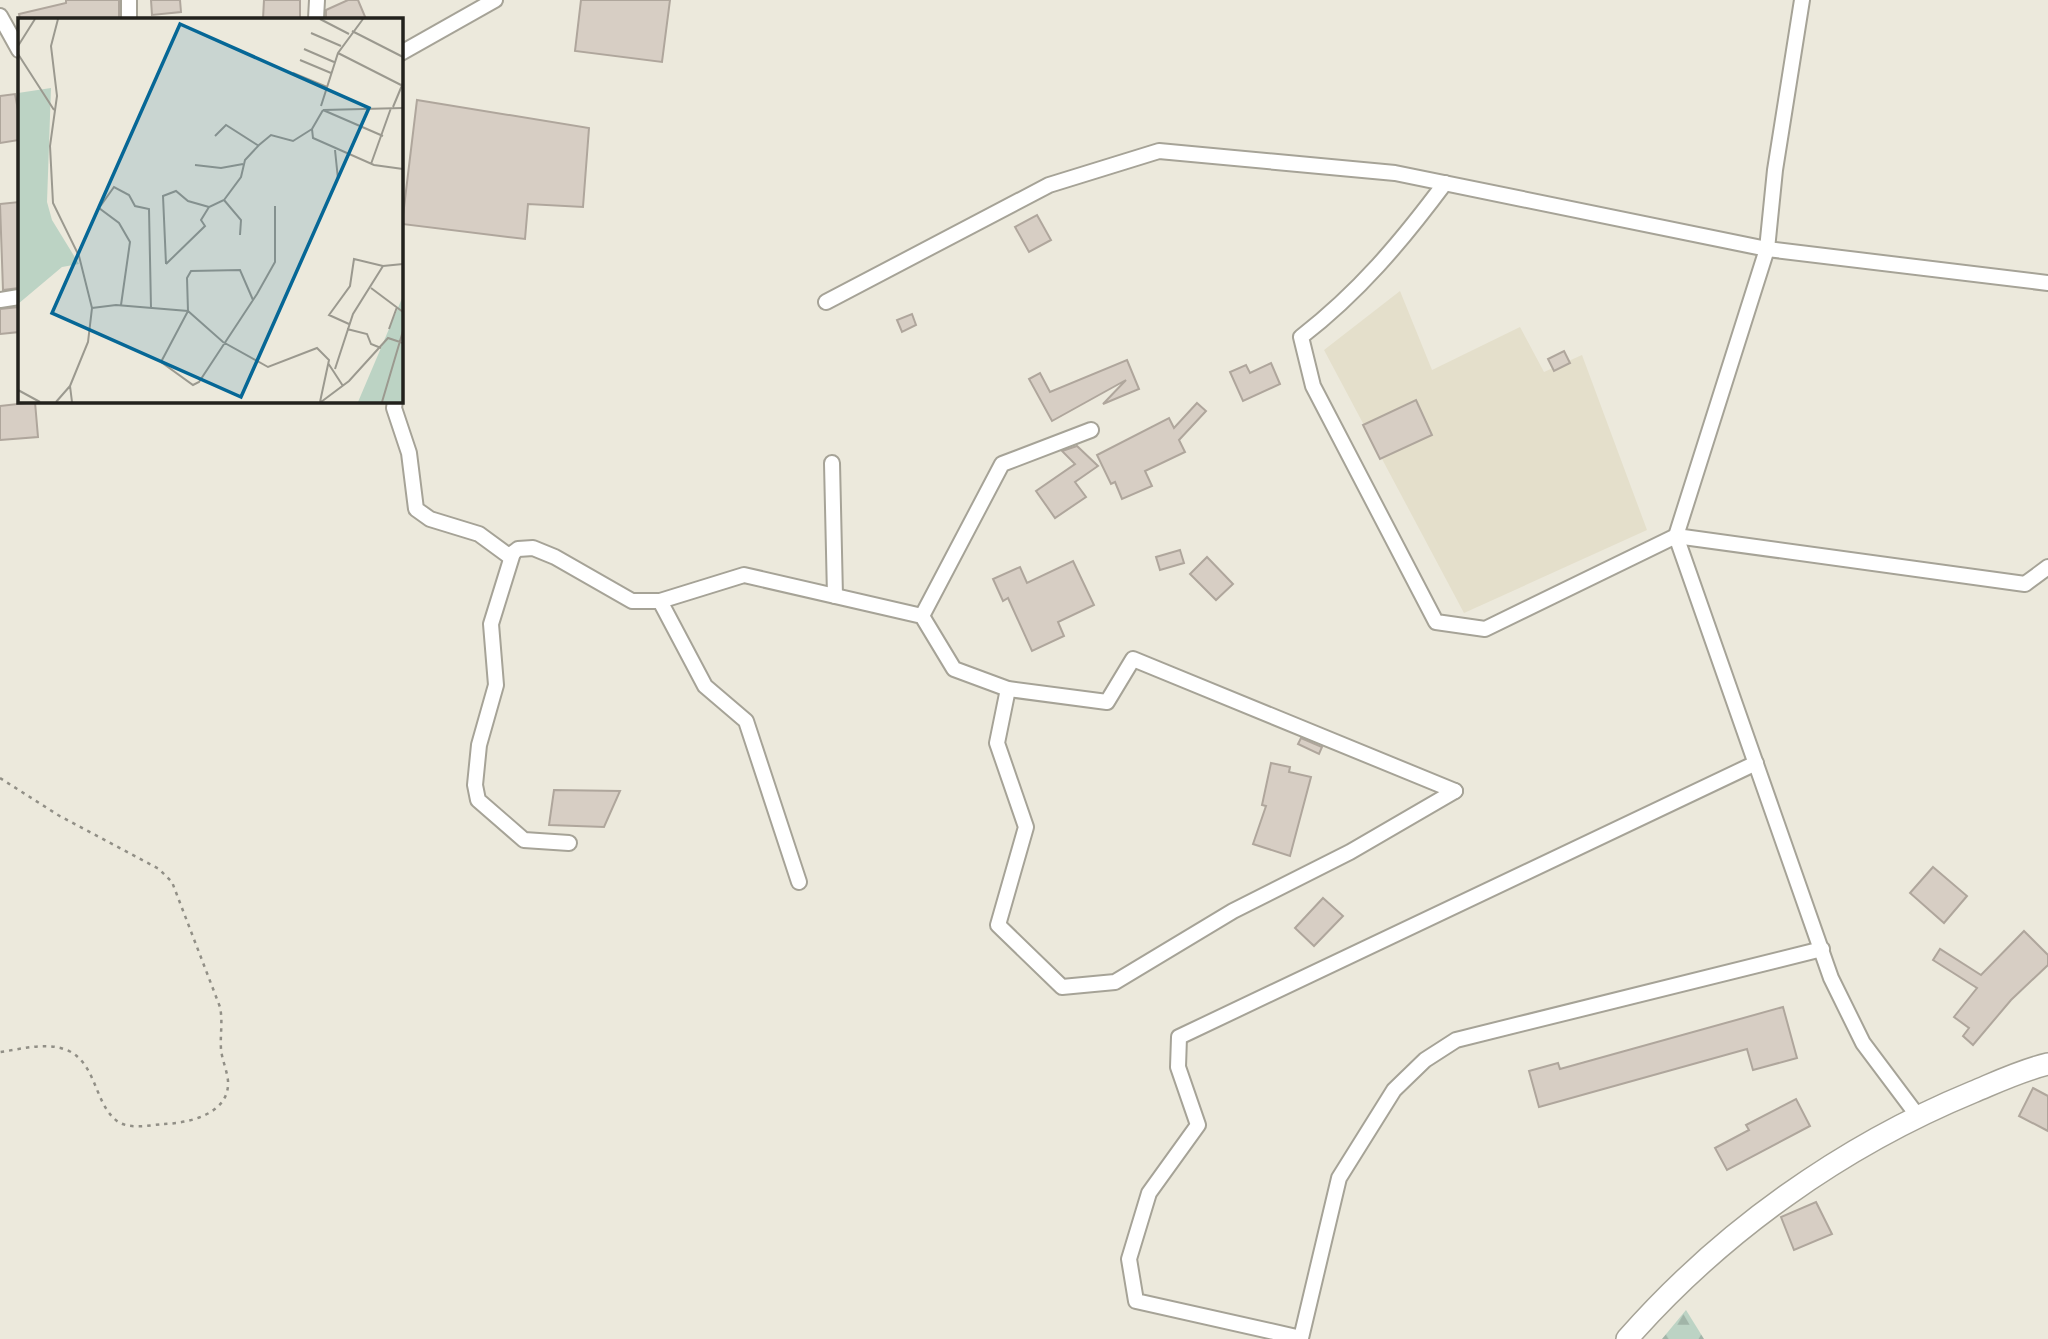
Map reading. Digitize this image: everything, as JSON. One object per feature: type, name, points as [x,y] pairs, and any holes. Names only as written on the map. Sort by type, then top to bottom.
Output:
[{"type":"street","points":[[129,18],[130,0]]},
{"type":"street","points":[[316,18],[317,0]]},
{"type":"street","points":[[402,52],[495,0]]},
{"type":"street","points":[[1802,0],[1775,170],[1767,249],[1676,536],[1831,978],[1863,1043],[1917,1115]]},
{"type":"street","points":[[0,16],[18,48]]},
{"type":"street","points":[[826,302],[1048,185],[1159,151],[1395,173],[1767,249],[2048,283]]},
{"type":"street","points":[[1445,183],[1404,238],[1345,303],[1301,337],[1313,386],[1436,622],[1485,629],[1676,536],[2025,583],[2048,567]]},
{"type":"street","points":[[0,300],[18,297]]},
{"type":"street","points":[[395,402],[409,453],[416,509],[430,519],[479,534],[509,556],[518,549],[533,548],[555,557],[632,601],[660,601],[744,575],[922,616],[954,669],[1008,689],[1107,702],[1133,659],[1455,791],[1350,852],[1233,911],[1115,982],[1062,987],[998,925],[1027,827],[997,743],[1008,689]]},
{"type":"street","points":[[922,616],[1002,464],[1091,430]]},
{"type":"street","points":[[832,463],[835,596]]},
{"type":"street","points":[[513,553],[491,624],[496,685],[479,745],[475,785],[478,800],[524,840],[569,843]]},
{"type":"street","points":[[660,601],[705,686],[746,721],[799,882]]},
{"type":"street","points":[[1756,763],[1179,1037],[1178,1067],[1198,1125],[1149,1193],[1129,1259],[1136,1301],[1301,1338],[1339,1178],[1394,1090],[1425,1060],[1456,1040],[1822,949]]},
{"type":"street","points":[[1627,1339],[1732,1237],[1824,1170],[1917,1115],[2048,1064]]},
{"type":"path","points":[[0,778],[58,815],[159,869],[172,882],[220,1007],[224,1026],[221,1047],[228,1082],[226,1094],[218,1107],[205,1116],[182,1123],[133,1126],[120,1123],[111,1115],[83,1062],[70,1052],[47,1045],[0,1052]]},
{"type":"shaded area","points":[[1400,291],[1432,370],[1520,327],[1544,372],[1582,355],[1647,530],[1464,613],[1324,350]]},
{"type":"green space","points":[[1686,1310],[1704,1339],[1662,1339]]},
{"type":"building","points":[[66,0],[119,0],[119,18],[20,18],[19,14],[66,3]]},
{"type":"building","points":[[151,0],[180,0],[181,12],[152,15]]},
{"type":"building","points":[[264,0],[300,0],[300,18],[263,18]]},
{"type":"building","points":[[348,0],[358,0],[366,18],[326,18],[326,10]]},
{"type":"building","points":[[581,0],[670,0],[662,62],[575,51]]},
{"type":"building","points":[[15,94],[18,140],[0,143],[0,96]]},
{"type":"building","points":[[417,100],[589,128],[583,207],[528,204],[525,239],[402,224]]},
{"type":"building","points":[[18,202],[18,288],[3,290],[0,204]]},
{"type":"building","points":[[1037,215],[1051,240],[1029,252],[1015,227]]},
{"type":"building","points":[[18,307],[18,332],[0,334],[0,309]]},
{"type":"building","points":[[912,314],[916,325],[902,332],[897,320]]},
{"type":"building","points":[[1564,351],[1570,363],[1554,371],[1548,359]]},
{"type":"building","points":[[1127,360],[1139,389],[1103,404],[1126,380],[1052,421],[1029,379],[1040,373],[1050,392]]},
{"type":"building","points":[[1271,363],[1280,384],[1243,401],[1230,372],[1246,365],[1250,373]]},
{"type":"building","points":[[1416,400],[1432,435],[1380,459],[1363,425]]},
{"type":"building","points":[[35,402],[38,437],[0,440],[0,406]]},
{"type":"building","points":[[1197,403],[1206,411],[1179,440],[1185,452],[1145,471],[1152,486],[1122,499],[1115,482],[1111,484],[1097,455],[1169,418],[1174,428]]},
{"type":"building","points":[[1077,446],[1098,466],[1075,482],[1086,497],[1055,518],[1036,491],[1075,464],[1062,451]]},
{"type":"building","points":[[1180,550],[1184,563],[1160,570],[1156,557]]},
{"type":"building","points":[[1207,557],[1233,584],[1216,600],[1190,574]]},
{"type":"building","points":[[1073,561],[1094,605],[1058,622],[1064,636],[1032,651],[1008,598],[1003,601],[993,579],[1020,567],[1027,583]]},
{"type":"building","points":[[1301,738],[1322,747],[1319,754],[1298,744]]},
{"type":"building","points":[[1271,763],[1290,767],[1289,772],[1311,777],[1290,856],[1253,844],[1266,806],[1262,805]]},
{"type":"building","points":[[554,790],[620,791],[604,827],[549,825]]},
{"type":"building","points":[[1933,867],[1967,896],[1944,923],[1910,893]]},
{"type":"building","points":[[1323,898],[1343,916],[1314,946],[1295,928]]},
{"type":"building","points":[[2024,931],[2048,955],[2048,965],[2011,1000],[1973,1045],[1963,1036],[1969,1028],[1954,1017],[1977,988],[1933,960],[1940,949],[1981,975]]},
{"type":"building","points":[[1783,1007],[1797,1058],[1753,1070],[1747,1049],[1539,1107],[1529,1071],[1558,1063],[1560,1069]]},
{"type":"building","points":[[2033,1088],[2048,1096],[2048,1131],[2019,1116]]},
{"type":"building","points":[[1796,1099],[1810,1126],[1727,1170],[1715,1148],[1749,1130],[1746,1125]]},
{"type":"building","points":[[1816,1202],[1832,1234],[1794,1250],[1781,1217]]}]
